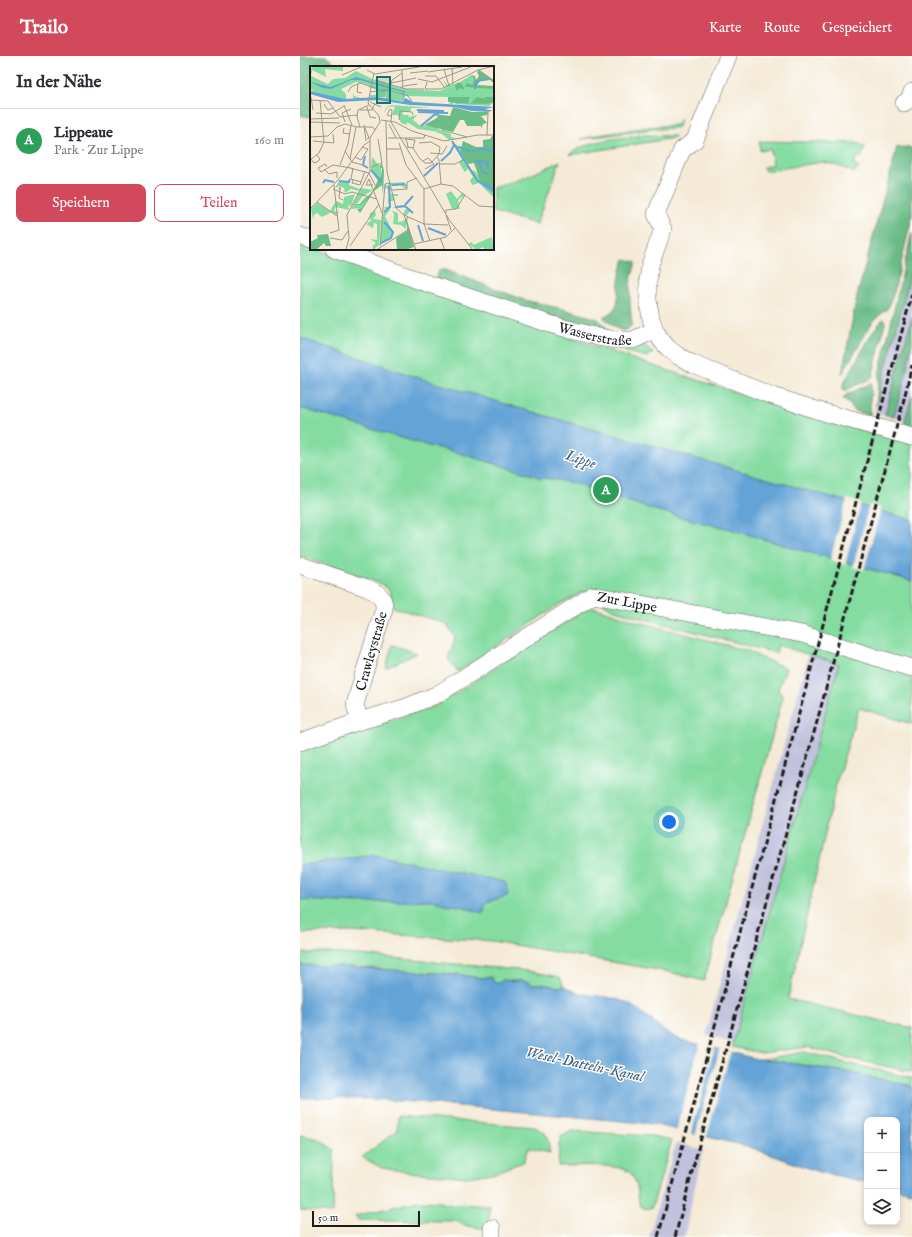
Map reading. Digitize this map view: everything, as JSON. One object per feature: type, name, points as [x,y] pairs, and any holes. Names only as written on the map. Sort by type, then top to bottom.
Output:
[{"type":"street","points":[[728,56],[695,140],[682,150],[656,214],[663,229],[650,265],[648,282],[648,300],[651,319],[655,330],[661,340],[678,356],[724,377],[778,398],[912,437]]},
{"type":"street","points":[[300,236],[310,240]]},
{"type":"street","name":"Wasserstraße","points":[[337,250],[430,285],[554,325],[598,337],[616,340],[633,340],[655,330]]},
{"type":"street","name":"Crawleystraße","points":[[300,565],[367,588],[382,598],[385,604],[355,705],[360,721]]},
{"type":"street","name":"Zur Lippe","points":[[300,742],[360,721],[404,708],[438,694],[593,595],[802,634],[912,668]]},
{"type":"shaded area","points":[[912,271],[912,393],[905,421],[874,413]]},
{"type":"shaded area","points":[[810,649],[841,658],[733,1043],[706,1035]]},
{"type":"shaded area","points":[[676,1143],[703,1150],[684,1237],[649,1237]]},
{"type":"green space","points":[[300,56],[326,56],[337,66],[310,66],[310,117],[300,115]]},
{"type":"green space","points":[[681,118],[678,127],[675,128],[646,130],[581,139],[648,127],[675,125]]},
{"type":"green space","points":[[646,135],[675,136],[674,138],[569,155],[595,142]]},
{"type":"green space","points":[[759,141],[856,143],[865,146],[861,158],[856,157],[854,166],[859,167],[853,172],[836,165],[822,162],[766,171],[763,167],[773,165],[770,149],[760,151]]},
{"type":"green space","points":[[897,147],[912,148],[912,217],[894,292],[888,308],[873,321],[842,374],[857,296]]},
{"type":"green space","points":[[560,161],[537,224],[494,212],[494,188],[527,176]]},
{"type":"green space","points":[[912,232],[912,269],[876,406],[879,375]]},
{"type":"green space","points":[[300,243],[310,247],[310,250],[320,250],[415,286],[669,371],[820,419],[912,443],[912,724],[859,708],[837,780],[788,999],[912,1028],[912,1072],[843,1057],[808,1047],[762,1053],[732,1047],[839,664],[778,645],[776,653],[634,616],[612,609],[590,595],[579,591],[580,594],[560,604],[458,672],[448,659],[455,638],[447,624],[393,607],[390,591],[382,584],[300,556]]},
{"type":"green space","points":[[625,259],[636,262],[630,283],[632,325],[628,329],[622,331],[603,317],[609,314],[616,306],[619,281]]},
{"type":"green space","points":[[441,270],[446,270],[524,300],[598,319],[609,331],[606,333],[435,280],[438,272]]},
{"type":"green space","points":[[912,318],[912,344],[905,378],[894,416],[885,414]]},
{"type":"green space","points":[[883,319],[885,320],[885,324],[872,378],[844,391],[843,384],[873,332]]},
{"type":"green space","points":[[642,343],[653,353],[647,357],[624,351],[625,347]]},
{"type":"green space","points":[[871,383],[870,415],[855,410],[843,399],[846,395]]},
{"type":"green space","points":[[912,395],[912,427],[904,424]]},
{"type":"green space","points":[[588,608],[596,608],[639,622],[749,651],[786,668],[778,690],[783,697],[704,981],[669,972],[492,941],[353,932],[300,933],[300,749],[436,706]]},
{"type":"green space","points":[[392,645],[417,653],[386,668]]},
{"type":"green space","points":[[300,953],[361,955],[529,971],[560,977],[564,986],[558,987],[503,980],[497,983],[493,982],[492,979],[488,977],[479,978],[457,974],[300,965]]},
{"type":"green space","points":[[804,1052],[912,1078],[912,1086],[846,1072],[764,1059]]},
{"type":"green space","points":[[398,1116],[535,1127],[545,1133],[550,1153],[528,1148],[523,1162],[493,1173],[467,1177],[407,1172],[382,1168],[362,1157],[397,1131]]},
{"type":"green space","points":[[571,1131],[651,1136],[672,1140],[652,1207],[646,1209],[640,1206],[636,1182],[630,1173],[624,1169],[606,1166],[558,1166],[561,1137]]},
{"type":"green space","points":[[300,1135],[319,1139],[334,1150],[333,1213],[300,1210]]},
{"type":"green space","points":[[418,1201],[442,1202],[442,1204],[490,1206],[488,1229],[467,1226],[455,1221],[358,1220],[355,1216]]},
{"type":"water","name":"Lippe","points":[[300,338],[426,380],[522,409],[912,520],[912,581],[730,529],[686,518],[683,519],[675,515],[624,500],[603,497],[580,485],[557,480],[543,478],[539,479],[533,475],[300,408]]},
{"type":"water","points":[[375,855],[505,882],[508,889],[508,894],[507,896],[487,902],[484,905],[484,911],[482,913],[461,906],[448,905],[431,900],[358,903],[300,900],[300,865]]},
{"type":"water","name":"Wesel-Datteln-Kanal","points":[[300,965],[456,974],[479,978],[491,977],[493,982],[496,983],[503,980],[515,982],[520,980],[533,984],[558,987],[564,986],[571,990],[585,994],[608,997],[623,1001],[631,1005],[667,1032],[682,1040],[757,1059],[846,1072],[912,1086],[912,1192],[900,1190],[900,1117],[864,1117],[864,1181],[819,1172],[746,1146],[652,1124],[427,1103],[372,1099],[300,1098]]},
{"type":"pier","points":[[847,499],[861,503],[845,565],[830,560]]},
{"type":"pier","points":[[869,505],[881,508],[864,570],[853,567]]},
{"type":"pier","points":[[700,1043],[715,1046],[691,1135],[676,1132]]},
{"type":"pier","points":[[720,1048],[731,1050],[706,1139],[695,1136]]},
{"type":"railway","points":[[658,1237],[912,294]]},
{"type":"railway","points":[[675,1237],[698,1149],[815,729],[912,365]]},
{"type":"place","name":"Lippeaue","points":[[606,490]]}]
